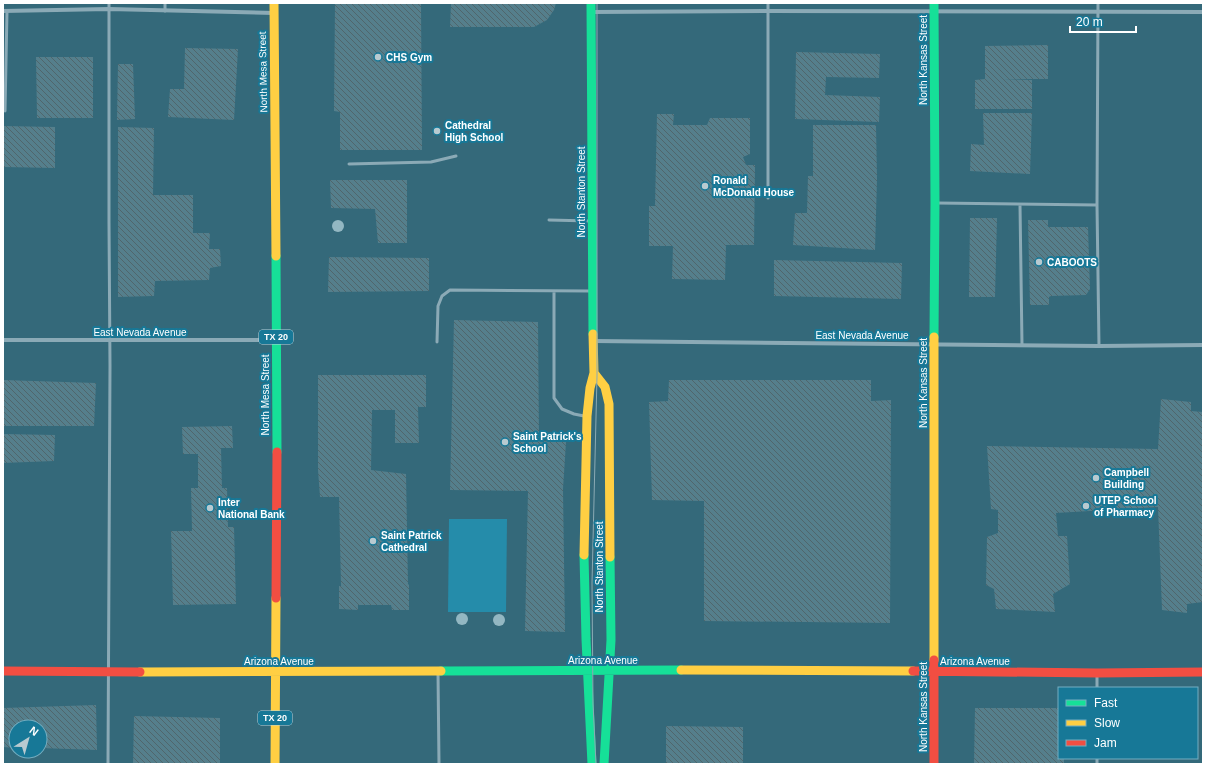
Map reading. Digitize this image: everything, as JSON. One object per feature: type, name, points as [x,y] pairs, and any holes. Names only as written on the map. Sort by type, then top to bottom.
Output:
[{"type":"main road","points":[[591,7],[598,3]]},
{"type":"main road","name":"North Stanton Street","points":[[591,7],[592,291],[594,373],[590,388],[587,416],[584,541],[592,764]]},
{"type":"main road","name":"North Kansas Street","points":[[934,7],[934,764]]},
{"type":"main road","name":"North Mesa Street","points":[[274,8],[276,340],[275,764]]},
{"type":"main road","name":"North Stanton Street","points":[[594,373],[605,386],[609,404],[611,640],[604,764]]},
{"type":"main road","name":"Arizona Avenue","points":[[3,671],[276,672],[588,670],[1097,673],[1203,672]]},
{"type":"street","points":[[591,7],[768,11],[934,7],[1098,13],[1203,12]]},
{"type":"street","points":[[5,11],[109,9],[165,11],[274,8]]},
{"type":"street","name":"East Nevada Avenue","points":[[3,340],[276,340]]},
{"type":"street","name":"East Nevada Avenue","points":[[593,341],[1022,344],[1099,346],[1203,345]]},
{"type":"lane","points":[[108,764],[110,341],[109,3]]},
{"type":"lane","points":[[165,3],[165,11]]},
{"type":"lane","points":[[768,3],[768,198]]},
{"type":"lane","points":[[1098,3],[1097,205],[1099,346]]},
{"type":"lane","points":[[5,11],[5,111]]},
{"type":"lane","points":[[349,164],[431,162],[456,156]]},
{"type":"lane","points":[[935,203],[1097,205]]},
{"type":"lane","points":[[1020,205],[1022,344]]},
{"type":"lane","points":[[549,220],[592,221]]},
{"type":"lane","points":[[437,342],[438,306],[442,296],[450,290],[592,291]]},
{"type":"lane","points":[[554,291],[554,398],[562,409],[574,414],[587,416]]},
{"type":"lane","points":[[438,671],[438,764]]},
{"type":"lane","points":[[1097,673],[1097,687]]},
{"type":"shaded area","points":[[449,519],[507,519],[506,612],[448,612]]},
{"type":"building","name":"CHS Gym","points":[[335,3],[421,3],[422,150],[340,150],[340,112],[334,111]]},
{"type":"building","points":[[451,3],[556,3],[554,10],[547,20],[534,27],[450,27]]},
{"type":"building","points":[[1048,45],[1048,79],[1002,79],[1032,80],[1032,109],[975,109],[975,80],[985,79],[985,46]]},
{"type":"building","points":[[185,48],[238,49],[234,120],[168,117],[170,89],[184,89]]},
{"type":"building","points":[[796,52],[880,54],[879,78],[826,77],[825,95],[880,97],[879,122],[795,119]]},
{"type":"building","points":[[36,57],[93,57],[93,118],[37,118]]},
{"type":"building","points":[[118,64],[133,64],[135,119],[117,120]]},
{"type":"building","points":[[983,113],[1032,113],[1030,174],[970,171],[971,144],[984,145]]},
{"type":"building","name":"Ronald McDonald House","points":[[657,114],[674,114],[673,125],[707,125],[710,118],[750,118],[750,154],[743,157],[746,165],[755,165],[754,245],[726,245],[725,280],[672,279],[673,246],[649,246],[649,206],[655,206]]},
{"type":"building","points":[[813,125],[876,125],[877,179],[875,250],[793,245],[795,213],[807,213],[808,176],[813,176]]},
{"type":"building","points":[[3,126],[55,127],[55,168],[3,167]]},
{"type":"building","points":[[118,127],[154,128],[153,195],[193,195],[193,233],[210,233],[209,249],[220,249],[221,266],[210,268],[209,280],[155,281],[154,296],[118,297]]},
{"type":"building","points":[[330,180],[407,180],[407,243],[378,243],[375,209],[331,208]]},
{"type":"building","points":[[970,218],[997,218],[995,297],[969,297]]},
{"type":"building","points":[[1028,220],[1048,220],[1048,227],[1088,227],[1090,289],[1086,295],[1051,296],[1049,297],[1049,305],[1030,305]]},
{"type":"building","points":[[329,257],[429,258],[429,291],[328,292]]},
{"type":"building","points":[[774,260],[902,263],[901,299],[774,296]]},
{"type":"building","points":[[454,320],[538,322],[539,441],[566,442],[563,489],[565,632],[525,631],[528,491],[450,490]]},
{"type":"building","points":[[318,375],[426,375],[426,407],[418,407],[419,443],[395,443],[395,410],[372,410],[371,470],[406,474],[409,610],[392,610],[391,605],[358,605],[358,610],[339,609],[339,586],[341,586],[339,497],[320,497],[318,470]]},
{"type":"building","points":[[3,380],[96,383],[94,426],[3,426]]},
{"type":"building","points":[[669,380],[871,380],[871,401],[891,400],[890,623],[704,621],[704,501],[652,500],[649,402],[668,401]]},
{"type":"building","name":"Campbell Building","points":[[1161,399],[1191,402],[1191,411],[1203,412],[1203,602],[1187,604],[1187,613],[1162,610],[1158,507],[1056,513],[1058,536],[1067,536],[1070,584],[1053,594],[1055,612],[996,609],[994,589],[986,585],[987,537],[998,533],[998,510],[991,509],[987,446],[1158,449]]},
{"type":"building","name":"Inter National Bank","points":[[232,426],[233,448],[221,448],[222,488],[227,488],[228,527],[234,527],[236,604],[173,605],[171,531],[192,531],[191,488],[198,488],[198,454],[183,454],[182,427]]},
{"type":"building","points":[[3,434],[55,435],[54,461],[3,463]]},
{"type":"building","points":[[600,589],[604,589],[604,600],[600,599]]},
{"type":"building","points":[[96,705],[97,750],[48,748],[48,719],[8,719],[8,747],[3,747],[3,708]]},
{"type":"building","points":[[975,708],[1058,708],[1058,759],[1064,759],[1064,764],[974,764]]},
{"type":"building","points":[[134,716],[220,718],[220,764],[133,764]]},
{"type":"building","points":[[666,726],[743,727],[743,764],[666,764]]},
{"type":"tram line","points":[[596,764],[593,704],[592,583],[597,376],[597,3]]},
{"type":"traffic: fast","points":[[591,3],[593,334]]},
{"type":"traffic: fast","points":[[934,3],[934,337]]},
{"type":"traffic: fast","points":[[276,256],[277,452]]},
{"type":"traffic: fast","points":[[584,555],[586,639],[592,764]]},
{"type":"traffic: fast","points":[[604,764],[611,640],[610,557]]},
{"type":"traffic: fast","points":[[441,671],[681,670]]},
{"type":"traffic: slow","points":[[274,3],[276,256]]},
{"type":"traffic: slow","points":[[584,555],[587,416],[590,388],[594,373],[593,334]]},
{"type":"traffic: slow","points":[[934,337],[934,660]]},
{"type":"traffic: slow","points":[[594,373],[605,387],[609,404],[610,557]]},
{"type":"traffic: slow","points":[[275,764],[276,598]]},
{"type":"traffic: slow","points":[[681,670],[913,671]]},
{"type":"traffic: slow","points":[[140,672],[441,671]]},
{"type":"traffic: jam","points":[[276,598],[277,452]]},
{"type":"traffic: jam","points":[[934,660],[934,764]]},
{"type":"traffic: jam","points":[[3,671],[140,672]]},
{"type":"traffic: jam","points":[[913,671],[1097,673],[1203,672]]},
{"type":"place","name":"CHS Gym","points":[[378,57]]},
{"type":"place","name":"Cathedral High School","points":[[437,131]]},
{"type":"place","name":"Ronald McDonald House","points":[[705,186]]},
{"type":"place","name":"CABOOTS","points":[[1039,262]]},
{"type":"place","name":"Saint Patrick's School","points":[[505,442]]},
{"type":"place","name":"Campbell Building","points":[[1096,478]]},
{"type":"place","name":"UTEP School of Pharmacy","points":[[1086,506]]},
{"type":"place","name":"Inter National Bank","points":[[210,508]]},
{"type":"place","name":"Saint Patrick Cathedral","points":[[373,541]]}]
